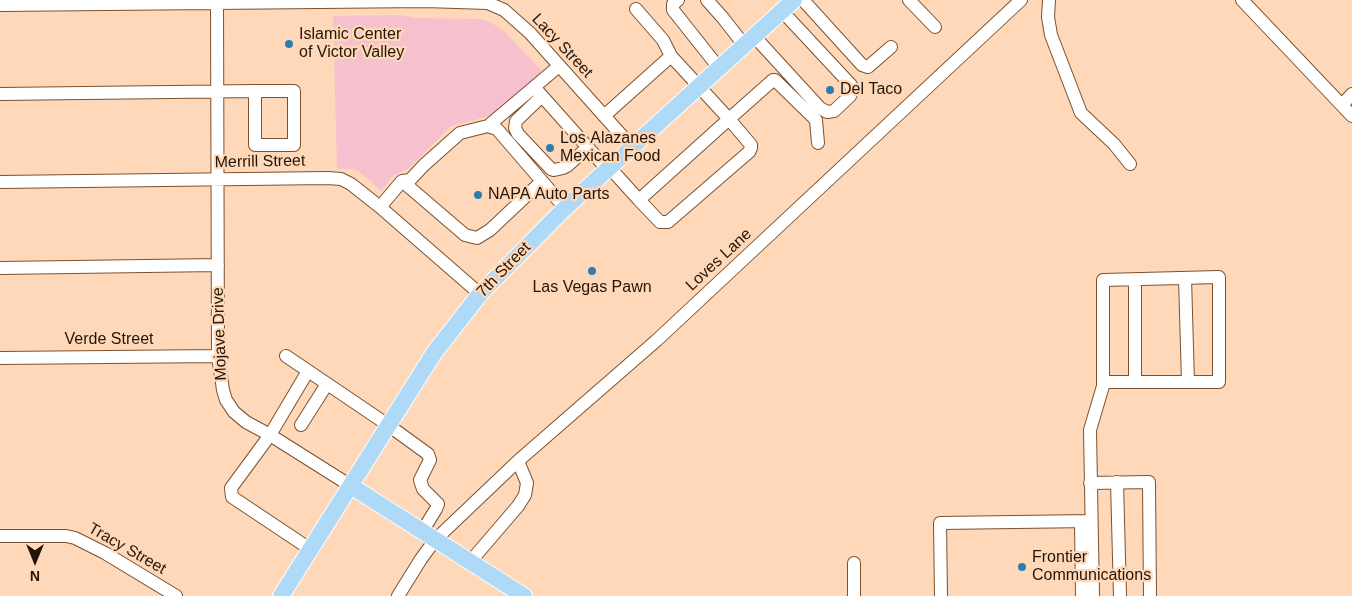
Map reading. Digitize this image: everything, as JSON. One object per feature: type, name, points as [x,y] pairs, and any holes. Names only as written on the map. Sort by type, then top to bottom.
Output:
[{"type":"main road","name":"7th Street","points":[[281,596],[434,353],[480,294],[565,208],[788,5]]},
{"type":"main road","name":"Mojave Drive","points":[[351,486],[524,596]]},
{"type":"street","name":"Lacy Street","points":[[0,5],[425,0],[488,3],[504,10],[530,33],[632,147]]},
{"type":"street","points":[[678,0],[673,4],[673,10],[718,68]]},
{"type":"street","points":[[707,0],[723,18],[820,108],[827,112],[834,111],[850,96],[852,91],[851,85],[788,5]]},
{"type":"street","points":[[803,0],[862,65],[868,68],[892,47]]},
{"type":"street","points":[[910,0],[935,27]]},
{"type":"street","name":"Loves Lane","points":[[429,536],[518,462],[657,340],[1021,0]]},
{"type":"street","points":[[1049,0],[1048,17],[1051,34],[1081,113],[1114,144],[1130,164]]},
{"type":"street","points":[[1242,0],[1352,116]]},
{"type":"street","name":"Mojave Drive","points":[[216,2],[218,356],[223,390],[226,400],[234,412],[246,422],[351,486]]},
{"type":"street","points":[[538,92],[660,222],[668,222],[749,152],[751,145],[671,56],[663,40],[636,9]]},
{"type":"street","points":[[604,116],[671,56]]},
{"type":"street","points":[[559,66],[516,121],[515,128],[518,134],[554,170],[567,166],[588,147]]},
{"type":"street","points":[[640,200],[771,81],[775,80],[816,120],[818,143]]},
{"type":"street","points":[[0,94],[294,90],[294,145],[255,145],[255,91]]},
{"type":"street","points":[[380,207],[402,181],[410,180],[424,164],[460,133],[488,126],[538,92]]},
{"type":"street","points":[[1342,105],[1352,94]]},
{"type":"street","points":[[488,126],[497,129],[565,208]]},
{"type":"street","name":"Merrill Street","points":[[0,182],[341,179],[351,184],[380,207],[480,294]]},
{"type":"street","points":[[402,181],[465,235],[477,238],[490,230],[542,181]]},
{"type":"street","points":[[0,268],[218,266]]},
{"type":"street","points":[[1082,596],[1090,483],[1090,430],[1103,386],[1103,382],[1103,280],[1219,277],[1219,382],[1103,382]]},
{"type":"street","points":[[1185,278],[1188,382]]},
{"type":"street","points":[[1135,280],[1135,382]]},
{"type":"street","name":"Verde Street","points":[[0,358],[218,356]]},
{"type":"street","points":[[286,356],[428,454],[430,460],[420,480],[423,489],[438,504],[421,559],[398,596]]},
{"type":"street","points":[[308,371],[270,435],[231,488],[232,496],[310,549]]},
{"type":"street","points":[[301,425],[327,384]]},
{"type":"street","points":[[470,562],[518,506],[525,495],[527,483],[518,462]]},
{"type":"street","points":[[1117,482],[1120,596]]},
{"type":"street","points":[[1090,483],[1149,482],[1150,596]]},
{"type":"street","points":[[941,596],[940,523],[1086,521]]},
{"type":"street","points":[[1086,521],[1093,596]]},
{"type":"street","name":"Tracy Street","points":[[0,536],[66,536],[75,538],[105,552],[176,596]]},
{"type":"street","points":[[854,563],[854,596]]},
{"type":"shaded area","points":[[401,15],[416,18],[480,19],[490,22],[504,31],[543,72],[491,116],[451,126],[408,169],[394,175],[381,191],[359,171],[337,169],[333,16]]},
{"type":"place","name":"Islamic Center of Victor Valley","points":[[289,44]]},
{"type":"place","name":"Del Taco","points":[[830,90]]},
{"type":"place","name":"Los Alazanes Mexican Food","points":[[550,148]]},
{"type":"place","name":"NAPA Auto Parts","points":[[478,195]]},
{"type":"place","name":"Las Vegas Pawn","points":[[592,271]]},
{"type":"place","name":"Frontier Communications","points":[[1022,567]]}]
